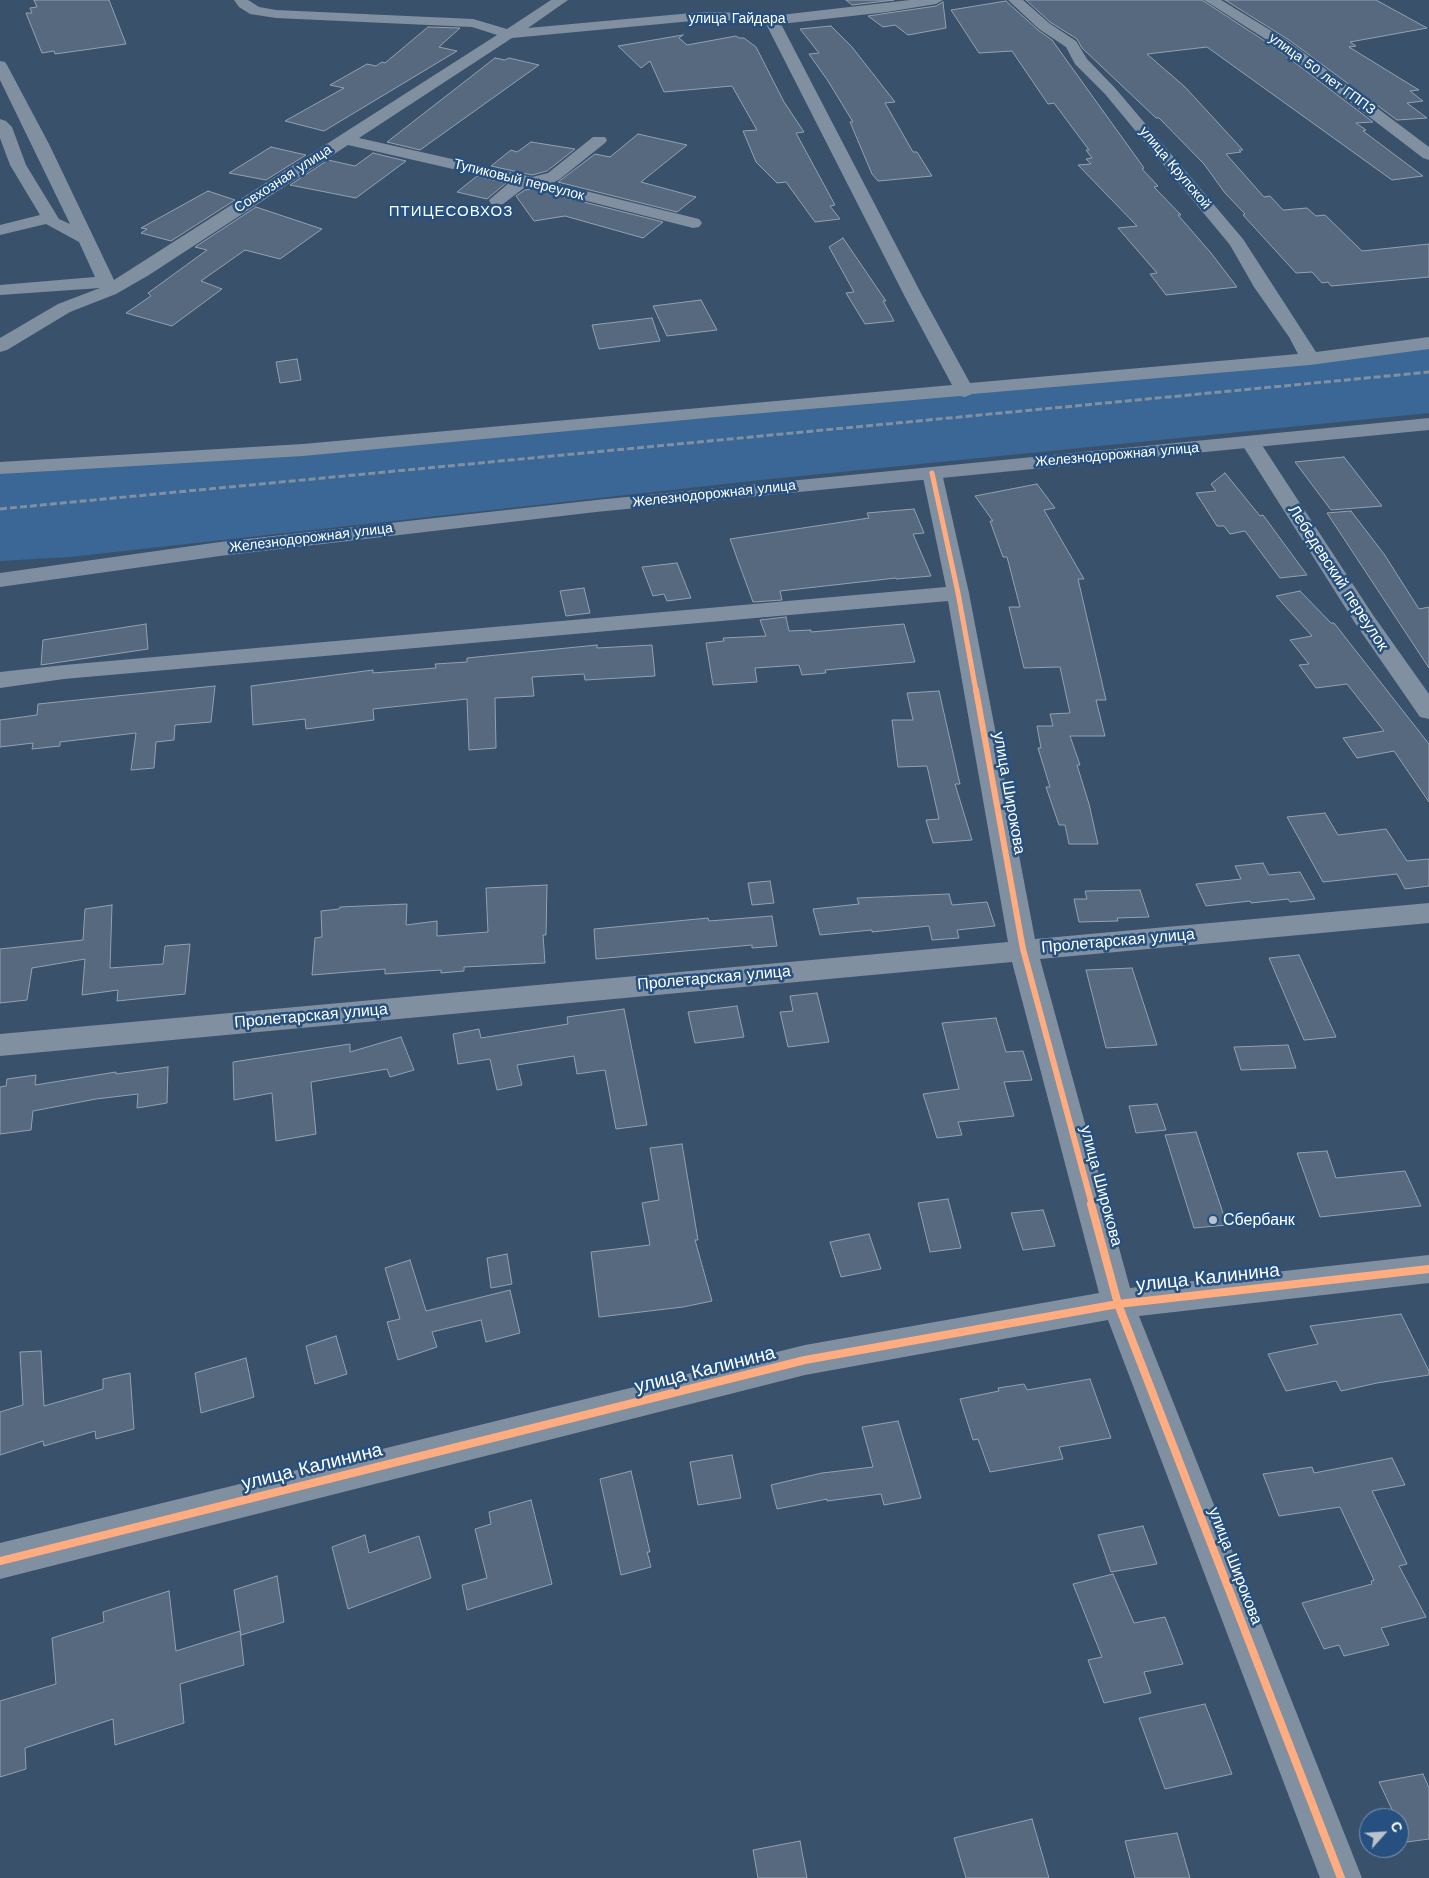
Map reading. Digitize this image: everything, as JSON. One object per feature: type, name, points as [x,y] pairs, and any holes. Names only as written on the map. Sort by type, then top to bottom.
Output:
[{"type":"main road","name":"Железнодорожная улица","points":[[0,580],[308,538],[605,505],[1429,424]]},
{"type":"street","points":[[241,0],[255,11],[276,14],[473,23],[508,34]]},
{"type":"street","name":"Совхозная улица","points":[[0,346],[64,308],[108,285],[143,271],[561,0]]},
{"type":"street","name":"улица Гайдара","points":[[508,34],[703,16],[747,17],[772,20],[887,8],[936,0]]},
{"type":"street","name":"улица Крупской","points":[[1015,0],[1044,26],[1071,44],[1077,52],[1080,62],[1094,73],[1110,91],[1237,243],[1263,287],[1298,337],[1310,359]]},
{"type":"street","name":"улица 50 лет ГППЗ","points":[[1211,0],[1283,44],[1429,155]]},
{"type":"street","points":[[772,20],[781,42],[905,279],[966,390]]},
{"type":"street","points":[[0,65],[49,161],[108,285],[0,290]]},
{"type":"street","points":[[0,105],[19,102]]},
{"type":"street","points":[[0,124],[4,128],[18,165],[53,222],[86,239]]},
{"type":"street","name":"Тупиковый переулок","points":[[344,139],[534,183],[693,223]]},
{"type":"street","points":[[496,200],[519,184],[543,181],[554,176],[598,140]]},
{"type":"street","points":[[0,167],[49,161]]},
{"type":"street","points":[[0,230],[51,218]]},
{"type":"street","points":[[0,468],[304,450],[717,411],[1310,359],[1365,353],[1426,341]]},
{"type":"street","name":"Лебедевский переулок","points":[[1251,443],[1363,618],[1429,711]]},
{"type":"street","name":"улица Широкова","points":[[932,473],[958,593],[1023,949],[1118,1304],[1341,1878]]},
{"type":"street","points":[[0,680],[103,669],[958,593]]},
{"type":"street","name":"Пролетарская улица","points":[[0,1045],[1429,913]]},
{"type":"street","name":"улица Калинина","points":[[0,1560],[805,1360],[1118,1304],[1429,1268]]},
{"type":"shaded area","points":[[1429,343],[1429,413],[761,480],[70,557],[0,561],[0,468],[158,460]]},
{"type":"building","points":[[34,0],[109,0],[126,44],[55,54],[54,51],[42,53],[26,13],[32,13],[30,8],[37,7]]},
{"type":"building","points":[[846,0],[894,0],[852,5]]},
{"type":"building","points":[[1026,0],[1202,0],[1277,49],[1373,122],[1356,123],[1366,130],[1363,131],[1423,176],[1392,180],[1207,47],[1147,54],[1185,87],[1243,150],[1226,154],[1264,197],[1270,196],[1283,210],[1307,208],[1316,216],[1325,215],[1362,251],[1429,244],[1429,277],[1331,286],[1328,282],[1322,283],[1312,272],[1296,273],[1243,215],[1245,214],[1225,193],[1204,164],[1159,118],[1156,118],[1082,48],[1077,39],[1050,22]]},
{"type":"building","points":[[1225,0],[1376,0],[1427,28],[1350,42],[1356,46],[1349,47],[1419,90],[1410,91],[1423,101],[1407,103],[1427,118],[1397,120],[1289,40]]},
{"type":"building","points":[[1006,1],[1052,40],[1144,168],[1142,169],[1158,186],[1154,187],[1181,215],[1178,215],[1237,287],[1166,295],[1150,274],[1157,273],[1118,228],[1137,226],[1078,165],[1091,164],[1086,159],[1092,158],[1086,150],[1089,150],[1054,103],[1048,104],[1012,51],[979,53],[951,10]]},
{"type":"building","points":[[943,2],[946,28],[908,35],[895,25],[883,27],[868,16],[936,6]]},
{"type":"building","points":[[831,26],[852,47],[895,102],[885,103],[913,152],[917,152],[932,176],[878,181],[872,174],[850,122],[853,122],[809,54],[819,53],[800,29]]},
{"type":"building","points":[[428,27],[460,28],[439,47],[457,51],[324,131],[285,121],[344,88],[330,85],[367,64],[376,66],[382,62],[385,63]]},
{"type":"building","points":[[683,35],[679,38],[687,45],[736,36],[744,38],[756,47],[784,102],[804,132],[796,133],[835,205],[830,206],[840,219],[815,222],[786,182],[777,183],[756,162],[743,131],[757,130],[732,86],[664,92],[650,61],[641,68],[618,46]]},
{"type":"building","points":[[495,58],[505,60],[509,58],[539,65],[420,150],[387,142]]},
{"type":"building","points":[[638,134],[687,145],[641,182],[696,197],[677,212],[558,182],[595,154],[610,157]]},
{"type":"building","points":[[531,142],[575,149],[547,171],[532,175],[491,166],[511,150],[517,152]]},
{"type":"building","points":[[271,147],[306,155],[266,180],[229,173]]},
{"type":"building","points":[[373,153],[406,161],[356,198],[290,185],[328,160],[355,166]]},
{"type":"building","points":[[477,176],[506,183],[487,199],[457,192]]},
{"type":"building","points":[[532,189],[663,222],[643,238],[565,216],[534,221],[516,196],[525,190]]},
{"type":"building","points":[[208,191],[235,200],[171,241],[141,233],[147,229],[141,228]]},
{"type":"building","points":[[256,207],[322,229],[280,259],[245,250],[201,281],[222,289],[172,326],[126,313],[151,296],[148,293],[207,250],[195,247]]},
{"type":"building","points":[[843,238],[886,301],[883,301],[894,321],[865,324],[846,293],[854,292],[829,247]]},
{"type":"building","points":[[701,300],[717,330],[667,336],[653,306]]},
{"type":"building","points":[[652,318],[660,341],[599,349],[592,325]]},
{"type":"building","points":[[297,359],[301,380],[280,383],[276,362]]},
{"type":"building","points":[[1344,457],[1382,506],[1331,510],[1295,462]]},
{"type":"building","points":[[1225,473],[1260,516],[1263,515],[1307,575],[1280,578],[1245,531],[1230,534],[1224,526],[1217,526],[1196,493],[1216,491],[1211,484]]},
{"type":"building","points":[[1037,484],[1055,508],[1044,510],[1084,579],[1078,579],[1106,700],[1096,700],[1105,736],[1070,736],[1080,765],[1077,765],[1089,804],[1098,844],[1069,844],[1065,825],[1059,825],[1046,787],[1050,787],[1038,748],[1041,748],[1037,726],[1053,726],[1050,714],[1070,713],[1060,667],[1024,668],[1009,607],[1020,607],[1007,557],[1003,557],[990,521],[993,521],[975,496]]},
{"type":"building","points":[[914,509],[924,533],[913,534],[931,576],[780,591],[782,600],[753,602],[730,539],[869,518],[867,513]]},
{"type":"building","points":[[1351,511],[1384,554],[1419,609],[1429,607],[1429,668],[1327,513]]},
{"type":"building","points":[[677,563],[691,598],[667,601],[664,594],[653,596],[642,567]]},
{"type":"building","points":[[584,588],[590,613],[566,616],[560,591]]},
{"type":"building","points":[[1300,591],[1331,623],[1334,623],[1429,744],[1429,802],[1394,751],[1357,758],[1343,738],[1384,731],[1347,684],[1316,688],[1299,665],[1309,664],[1290,640],[1312,636],[1276,596]]},
{"type":"building","points":[[786,617],[789,631],[811,630],[811,632],[904,624],[915,662],[825,670],[826,673],[802,675],[799,665],[755,668],[757,682],[713,685],[706,643],[724,641],[723,638],[766,636],[760,620]]},
{"type":"building","points":[[146,624],[148,649],[41,665],[43,640]]},
{"type":"building","points":[[597,645],[597,648],[652,645],[655,676],[585,680],[584,674],[532,677],[534,696],[495,698],[496,748],[469,750],[467,699],[373,709],[374,720],[306,729],[305,719],[253,725],[251,686],[373,670],[373,673],[436,668],[435,664],[467,662],[467,658]]},
{"type":"building","points":[[215,686],[211,722],[175,725],[174,740],[156,742],[154,768],[131,770],[136,733],[60,742],[60,746],[32,749],[33,743],[0,747],[0,720],[37,715],[38,704]]},
{"type":"building","points":[[939,691],[960,784],[955,784],[972,840],[933,843],[926,820],[939,819],[927,766],[898,767],[892,720],[913,720],[907,693]]},
{"type":"building","points":[[1325,813],[1338,835],[1386,829],[1407,861],[1429,859],[1429,886],[1405,889],[1397,874],[1323,882],[1287,817]]},
{"type":"building","points":[[1263,863],[1269,875],[1300,872],[1315,899],[1290,902],[1288,899],[1251,903],[1250,901],[1206,906],[1196,884],[1241,879],[1235,866]]},
{"type":"building","points":[[770,881],[774,903],[752,905],[748,883]]},
{"type":"building","points":[[547,885],[546,935],[543,935],[545,963],[464,967],[464,971],[441,973],[441,970],[385,974],[385,969],[312,975],[315,938],[322,937],[321,911],[339,909],[340,907],[407,904],[406,925],[437,921],[437,936],[488,932],[486,888]]},
{"type":"building","points":[[1140,890],[1149,917],[1117,918],[1118,921],[1079,922],[1074,899],[1087,899],[1085,891]]},
{"type":"building","points":[[949,894],[952,905],[987,902],[995,926],[957,930],[959,938],[932,940],[929,926],[820,935],[813,909],[859,904],[857,898]]},
{"type":"building","points":[[112,905],[110,968],[163,964],[165,946],[190,944],[185,994],[117,1001],[118,990],[82,995],[85,959],[32,968],[27,1000],[0,1003],[0,949],[83,940],[85,909]]},
{"type":"building","points":[[772,916],[777,946],[752,948],[752,945],[596,959],[594,929],[708,918],[709,921]]},
{"type":"building","points":[[1299,955],[1336,1037],[1304,1040],[1269,958]]},
{"type":"building","points":[[1132,968],[1157,1045],[1106,1048],[1086,970]]},
{"type":"building","points":[[817,993],[829,1042],[788,1047],[780,1012],[793,1011],[790,996]]},
{"type":"building","points":[[737,1006],[744,1037],[695,1043],[688,1012]]},
{"type":"building","points":[[624,1009],[647,1125],[616,1129],[605,1070],[577,1074],[574,1056],[517,1065],[522,1085],[497,1090],[490,1059],[458,1064],[453,1034],[479,1029],[481,1038],[568,1024],[567,1017]]},
{"type":"building","points":[[996,1018],[1006,1052],[1023,1051],[1032,1080],[1004,1082],[1014,1116],[958,1122],[962,1135],[937,1138],[923,1094],[959,1089],[942,1023]]},
{"type":"building","points":[[401,1037],[414,1070],[390,1077],[387,1069],[311,1082],[316,1134],[276,1141],[272,1093],[234,1100],[233,1062],[350,1044],[350,1052]]},
{"type":"building","points":[[1288,1045],[1296,1068],[1241,1070],[1234,1047]]},
{"type":"building","points":[[168,1067],[167,1103],[137,1108],[138,1094],[96,1099],[33,1111],[31,1130],[0,1134],[0,1087],[6,1086],[7,1079],[36,1075],[35,1085],[116,1072],[116,1074]]},
{"type":"building","points":[[1157,1104],[1166,1130],[1136,1133],[1129,1106]]},
{"type":"building","points":[[1196,1132],[1227,1225],[1194,1228],[1165,1135]]},
{"type":"building","points":[[682,1144],[698,1240],[695,1240],[712,1301],[683,1307],[599,1317],[591,1252],[650,1245],[642,1203],[659,1200],[650,1148]]},
{"type":"building","points":[[1327,1151],[1336,1178],[1405,1171],[1421,1206],[1320,1217],[1297,1153]]},
{"type":"building","points":[[948,1199],[961,1248],[930,1252],[918,1203]]},
{"type":"building","points":[[1043,1210],[1055,1246],[1023,1250],[1011,1213]]},
{"type":"building","points":[[869,1234],[881,1269],[841,1277],[830,1242]]},
{"type":"building","points":[[507,1254],[512,1284],[491,1288],[487,1258]]},
{"type":"building","points":[[410,1260],[426,1311],[510,1290],[520,1333],[486,1342],[481,1320],[432,1332],[437,1347],[398,1360],[387,1322],[400,1319],[385,1268]]},
{"type":"building","points":[[1401,1314],[1429,1371],[1429,1375],[1341,1391],[1336,1381],[1286,1391],[1268,1354],[1318,1344],[1310,1326]]},
{"type":"building","points":[[336,1336],[347,1374],[315,1384],[306,1346]]},
{"type":"building","points":[[41,1351],[44,1406],[103,1389],[103,1379],[130,1373],[134,1429],[96,1439],[95,1431],[44,1446],[43,1441],[0,1455],[0,1412],[23,1405],[20,1352]]},
{"type":"building","points":[[246,1358],[254,1397],[201,1413],[195,1373]]},
{"type":"building","points":[[1090,1379],[1111,1438],[1059,1447],[1063,1459],[990,1472],[978,1439],[973,1440],[960,1399],[999,1391],[998,1388],[1024,1384],[1027,1390]]},
{"type":"building","points":[[898,1421],[921,1498],[884,1505],[881,1494],[827,1501],[827,1499],[777,1509],[771,1485],[822,1473],[873,1467],[862,1427]]},
{"type":"building","points":[[732,1455],[741,1498],[698,1505],[690,1462]]},
{"type":"building","points":[[1392,1458],[1405,1485],[1372,1491],[1407,1564],[1399,1566],[1426,1617],[1381,1628],[1389,1645],[1344,1656],[1339,1645],[1324,1649],[1302,1603],[1372,1584],[1371,1581],[1374,1580],[1340,1507],[1279,1516],[1263,1474],[1312,1467],[1314,1473]]},
{"type":"building","points":[[631,1471],[650,1552],[647,1552],[651,1567],[621,1575],[600,1479]]},
{"type":"building","points":[[531,1500],[552,1584],[467,1610],[462,1585],[487,1578],[475,1529],[491,1524],[489,1512]]},
{"type":"building","points":[[1143,1526],[1157,1564],[1111,1572],[1098,1535]]},
{"type":"building","points":[[365,1535],[369,1553],[419,1536],[431,1578],[348,1609],[332,1547]]},
{"type":"building","points":[[1113,1574],[1134,1623],[1165,1617],[1183,1664],[1144,1672],[1151,1693],[1104,1703],[1088,1660],[1102,1657],[1073,1584]]},
{"type":"building","points":[[277,1576],[284,1622],[241,1635],[234,1590]]},
{"type":"building","points":[[169,1591],[176,1651],[240,1631],[244,1665],[180,1684],[184,1723],[115,1745],[113,1719],[25,1748],[26,1769],[0,1777],[0,1701],[56,1684],[52,1638],[104,1622],[103,1612]]},
{"type":"building","points":[[1205,1704],[1232,1774],[1165,1789],[1139,1718]]},
{"type":"building","points":[[1423,1774],[1429,1788],[1429,1839],[1409,1842],[1409,1808],[1391,1808],[1379,1782]]},
{"type":"building","points":[[1032,1819],[1049,1878],[966,1878],[954,1838]]},
{"type":"building","points":[[1177,1833],[1190,1878],[1135,1878],[1125,1841]]},
{"type":"building","points":[[800,1841],[807,1878],[758,1878],[753,1850]]},
{"type":"railway","points":[[0,509],[1429,372]]},
{"type":"cycle path","points":[[932,473],[958,593],[1023,949],[1118,1304],[1341,1878]]},
{"type":"cycle path","points":[[0,1561],[805,1360],[1118,1304],[1429,1269]]},
{"type":"place","name":"Сбербанк","points":[[1213,1220]]},
{"type":"district","name":"ПТИЦЕСОВХОЗ","points":[[451,212]]}]
